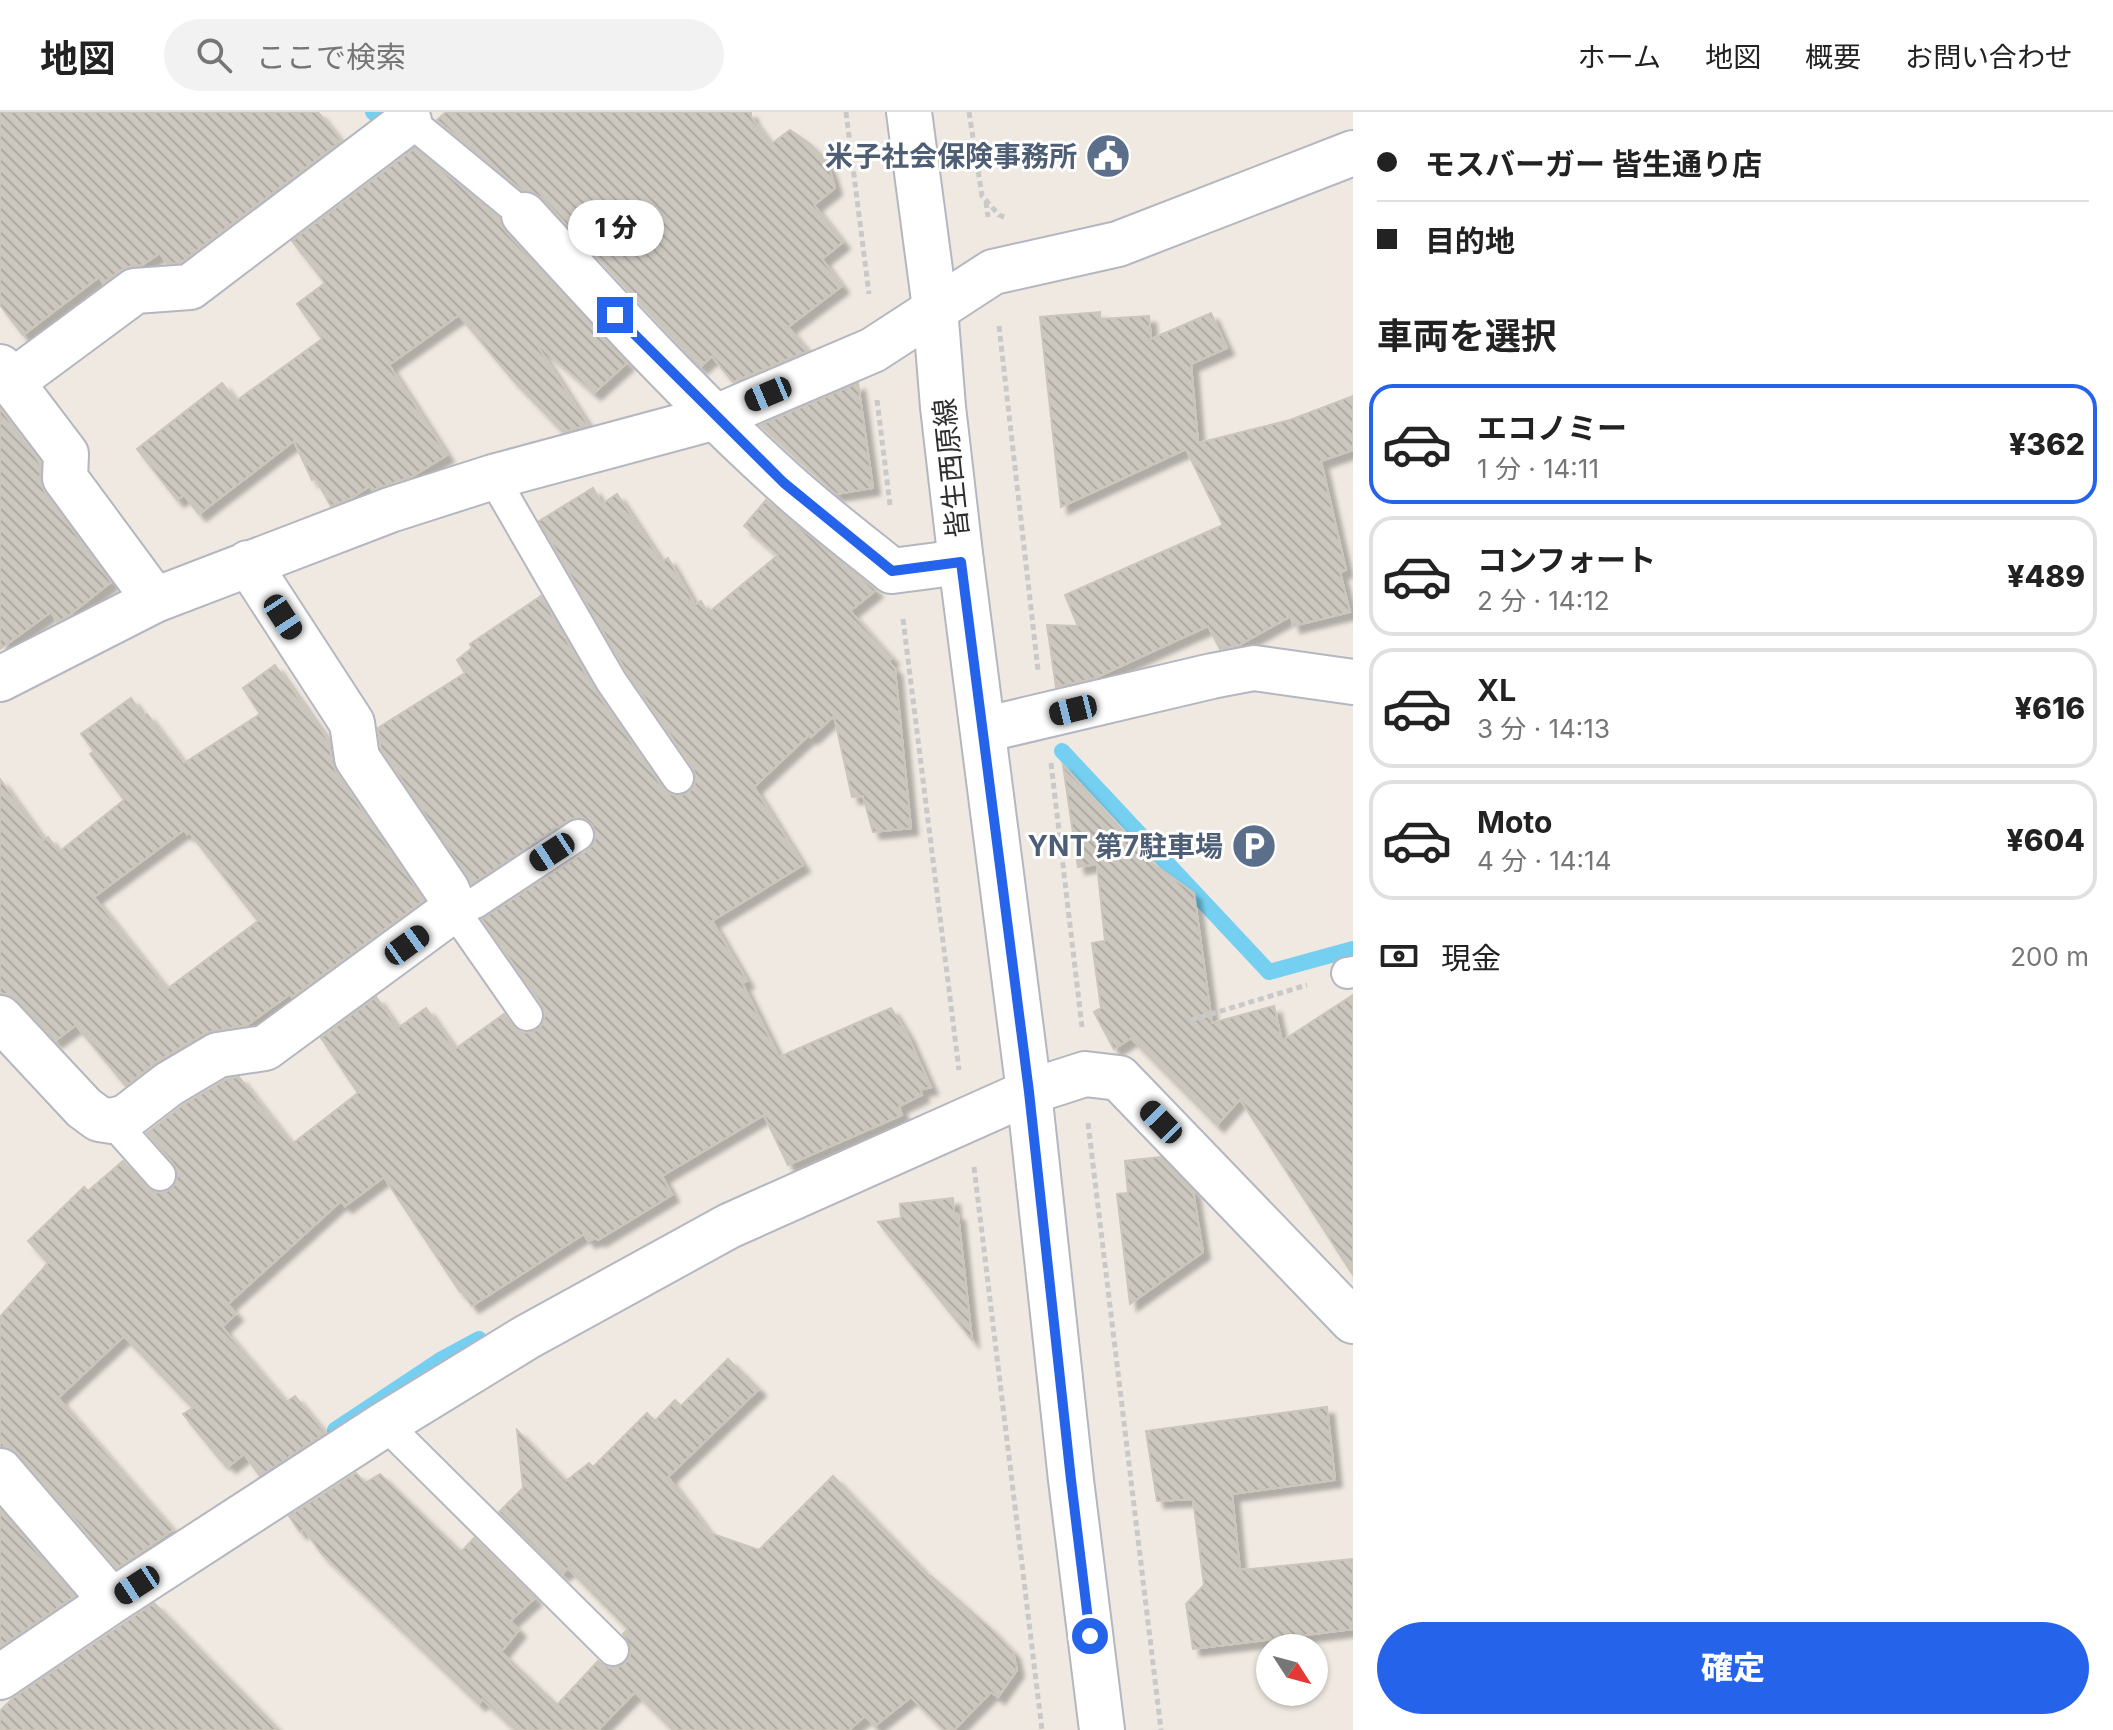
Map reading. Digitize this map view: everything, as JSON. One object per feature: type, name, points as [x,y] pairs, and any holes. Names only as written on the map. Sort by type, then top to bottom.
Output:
[{"type":"street","name":"皆生西原線","points":[[909,112],[935,308],[961,562],[1029,1092],[1102,1730]]},
{"type":"street","points":[[155,600],[65,478],[66,454],[6,374],[135,291],[190,287],[404,116]]},
{"type":"street","points":[[0,679],[155,600],[390,510],[493,477],[716,417],[873,350],[993,272],[1118,244],[1353,153]]},
{"type":"street","points":[[524,215],[633,334],[784,483],[892,571],[961,562]]},
{"type":"street","points":[[0,1018],[84,1108],[99,1119],[112,1121],[126,1117],[169,1084],[218,1055],[265,1048],[431,928],[451,906],[447,890],[357,758],[352,723],[248,563]]},
{"type":"street","points":[[983,730],[1254,668],[1353,682]]},
{"type":"street","points":[[0,1677],[385,1424],[527,1337],[729,1226],[937,1131],[1029,1092],[1085,1074],[1119,1078],[1353,1321]]},
{"type":"street","points":[[0,1471],[112,1601]]},
{"type":"lane","points":[[404,116],[524,215]]},
{"type":"lane","points":[[493,477],[611,681],[678,778]]},
{"type":"lane","points":[[527,1015],[451,906],[475,903],[578,835]]},
{"type":"lane","points":[[112,1121],[160,1175]]},
{"type":"lane","points":[[385,1424],[613,1650]]},
{"type":"path","points":[[846,112],[869,300]]},
{"type":"path","points":[[969,112],[979,184],[988,217]]},
{"type":"path","points":[[965,160],[975,158]]},
{"type":"path","points":[[854,177],[862,176]]},
{"type":"path","points":[[986,201],[999,215],[1008,219]]},
{"type":"path","points":[[998,320],[1039,675]]},
{"type":"path","points":[[876,392],[891,517]]},
{"type":"path","points":[[997,400],[1006,399]]},
{"type":"path","points":[[879,415],[892,413]]},
{"type":"path","points":[[902,613],[959,1071]]},
{"type":"path","points":[[1049,750],[1084,1040]]},
{"type":"path","points":[[1191,1020],[1350,972]]},
{"type":"path","points":[[1087,1113],[1161,1730]]},
{"type":"path","points":[[973,1160],[1042,1730]]},
{"type":"building","points":[[0,112],[318,112],[341,141],[180,263],[167,264],[160,253],[142,265],[121,270],[103,283],[99,277],[23,335],[0,305]]},
{"type":"building","points":[[446,112],[751,112],[751,117],[771,144],[790,130],[823,157],[830,171],[835,188],[814,205],[843,242],[822,259],[842,286],[788,327],[808,351],[733,382],[712,356],[700,367],[542,198],[523,191],[437,120]]},
{"type":"building","points":[[415,148],[500,218],[506,232],[627,363],[594,393],[538,347],[588,425],[563,432],[513,380],[459,315],[389,365],[447,455],[411,477],[372,490],[370,486],[331,506],[315,478],[312,480],[294,441],[199,514],[184,495],[177,500],[137,449],[222,383],[236,401],[322,339],[297,304],[325,283],[292,241]]},
{"type":"building","points":[[1100,312],[1100,319],[1149,316],[1151,339],[1211,313],[1227,348],[1191,364],[1198,443],[1290,420],[1353,396],[1353,450],[1321,461],[1346,570],[1340,572],[1350,612],[1293,626],[1291,616],[1239,645],[1220,649],[1208,626],[1095,678],[1056,687],[1047,625],[1078,626],[1065,595],[1223,525],[1186,449],[1061,507],[1040,317]]},
{"type":"building","points":[[858,383],[873,488],[836,494],[760,425]]},
{"type":"building","points":[[0,408],[41,465],[40,478],[45,493],[111,582],[67,617],[57,622],[51,612],[0,649]]},
{"type":"building","points":[[593,488],[602,504],[617,494],[662,562],[668,558],[695,605],[701,601],[708,613],[778,555],[744,526],[766,500],[876,590],[850,611],[892,658],[888,661],[895,669],[911,828],[873,832],[863,796],[852,797],[834,716],[754,787],[803,865],[712,921],[747,981],[742,983],[779,1057],[891,1008],[907,1034],[931,1087],[920,1090],[922,1095],[899,1106],[902,1115],[788,1165],[764,1115],[662,1176],[672,1195],[598,1240],[588,1241],[584,1234],[472,1306],[384,1177],[345,1206],[341,1201],[228,1304],[236,1314],[222,1327],[286,1402],[295,1396],[325,1433],[260,1476],[244,1454],[229,1466],[224,1460],[222,1462],[183,1414],[193,1408],[124,1336],[58,1398],[173,1530],[117,1568],[19,1455],[9,1448],[0,1447],[0,1317],[48,1263],[28,1241],[84,1187],[88,1191],[123,1161],[154,1192],[163,1193],[171,1189],[177,1180],[177,1171],[147,1133],[183,1105],[227,1079],[239,1077],[292,1144],[358,1093],[321,1038],[376,997],[398,1028],[426,1008],[455,1049],[504,1014],[520,1032],[537,1030],[543,1023],[545,1014],[542,1005],[482,919],[588,850],[596,835],[593,826],[578,817],[569,820],[472,884],[381,749],[378,728],[465,673],[457,660],[472,648],[470,644],[541,596],[595,690],[663,788],[679,796],[689,792],[696,777],[693,768],[626,671],[539,521]]},
{"type":"building","points":[[275,665],[329,742],[336,772],[424,900],[292,997],[290,994],[247,1025],[205,1033],[156,1062],[126,1086],[76,1025],[55,1041],[18,1001],[8,994],[0,994],[0,779],[44,840],[48,837],[59,852],[124,800],[90,754],[94,751],[81,734],[131,698],[184,763],[260,714],[243,688]],"holes":[[[184,830],[187,834],[189,832],[258,921],[167,989],[94,897]]]},
{"type":"building","points":[[1063,765],[1151,862],[1194,893],[1212,1023],[1274,1006],[1282,1041],[1353,995],[1353,1275],[1240,1099],[1217,1125],[1131,1038],[1114,1049],[1094,1012],[1101,1008],[1092,943],[1105,941],[1097,864],[1078,867]]},
{"type":"building","points":[[1161,1157],[1193,1191],[1203,1252],[1130,1304],[1117,1194],[1128,1193],[1125,1161]]},
{"type":"building","points":[[953,1198],[954,1213],[958,1214],[972,1340],[878,1222],[901,1218],[900,1204]]},
{"type":"building","points":[[728,1359],[759,1389],[668,1477],[710,1533],[759,1550],[833,1476],[930,1577],[1013,1652],[1017,1670],[998,1697],[991,1692],[954,1730],[944,1730],[911,1697],[875,1726],[865,1716],[849,1730],[673,1730],[635,1692],[598,1730],[516,1730],[482,1699],[479,1704],[321,1553],[304,1529],[300,1532],[289,1516],[356,1473],[365,1483],[380,1474],[461,1552],[474,1538],[535,1598],[510,1621],[519,1630],[501,1652],[557,1705],[598,1661],[609,1668],[626,1662],[630,1646],[623,1634],[628,1629],[568,1568],[562,1574],[499,1512],[523,1488],[517,1430],[566,1481],[589,1463],[593,1467],[647,1413],[655,1421],[675,1400],[681,1406]]},
{"type":"building","points":[[1327,1407],[1335,1480],[1232,1494],[1240,1570],[1353,1559],[1353,1629],[1313,1634],[1256,1634],[1256,1641],[1193,1649],[1186,1604],[1204,1585],[1193,1499],[1157,1501],[1146,1431]]},
{"type":"building","points":[[0,1509],[75,1596],[0,1647]]},
{"type":"building","points":[[154,1603],[279,1730],[0,1730],[0,1711],[13,1698]]},
{"type":"waterway","points":[[373,112],[427,163]]},
{"type":"waterway","points":[[540,270],[595,323]]},
{"type":"waterway","points":[[1062,751],[1269,972],[1353,949]]},
{"type":"waterway","points":[[335,1430],[442,1359],[479,1339]]},
{"type":"place","name":"米子社会保険事務所","points":[[1108,156]]},
{"type":"place","name":"YNT 第7駐車場","points":[[1254,846]]},
{"type":"route","points":[[615,315],[784,483],[892,571],[961,562],[1029,1092],[1090,1636]]}]
